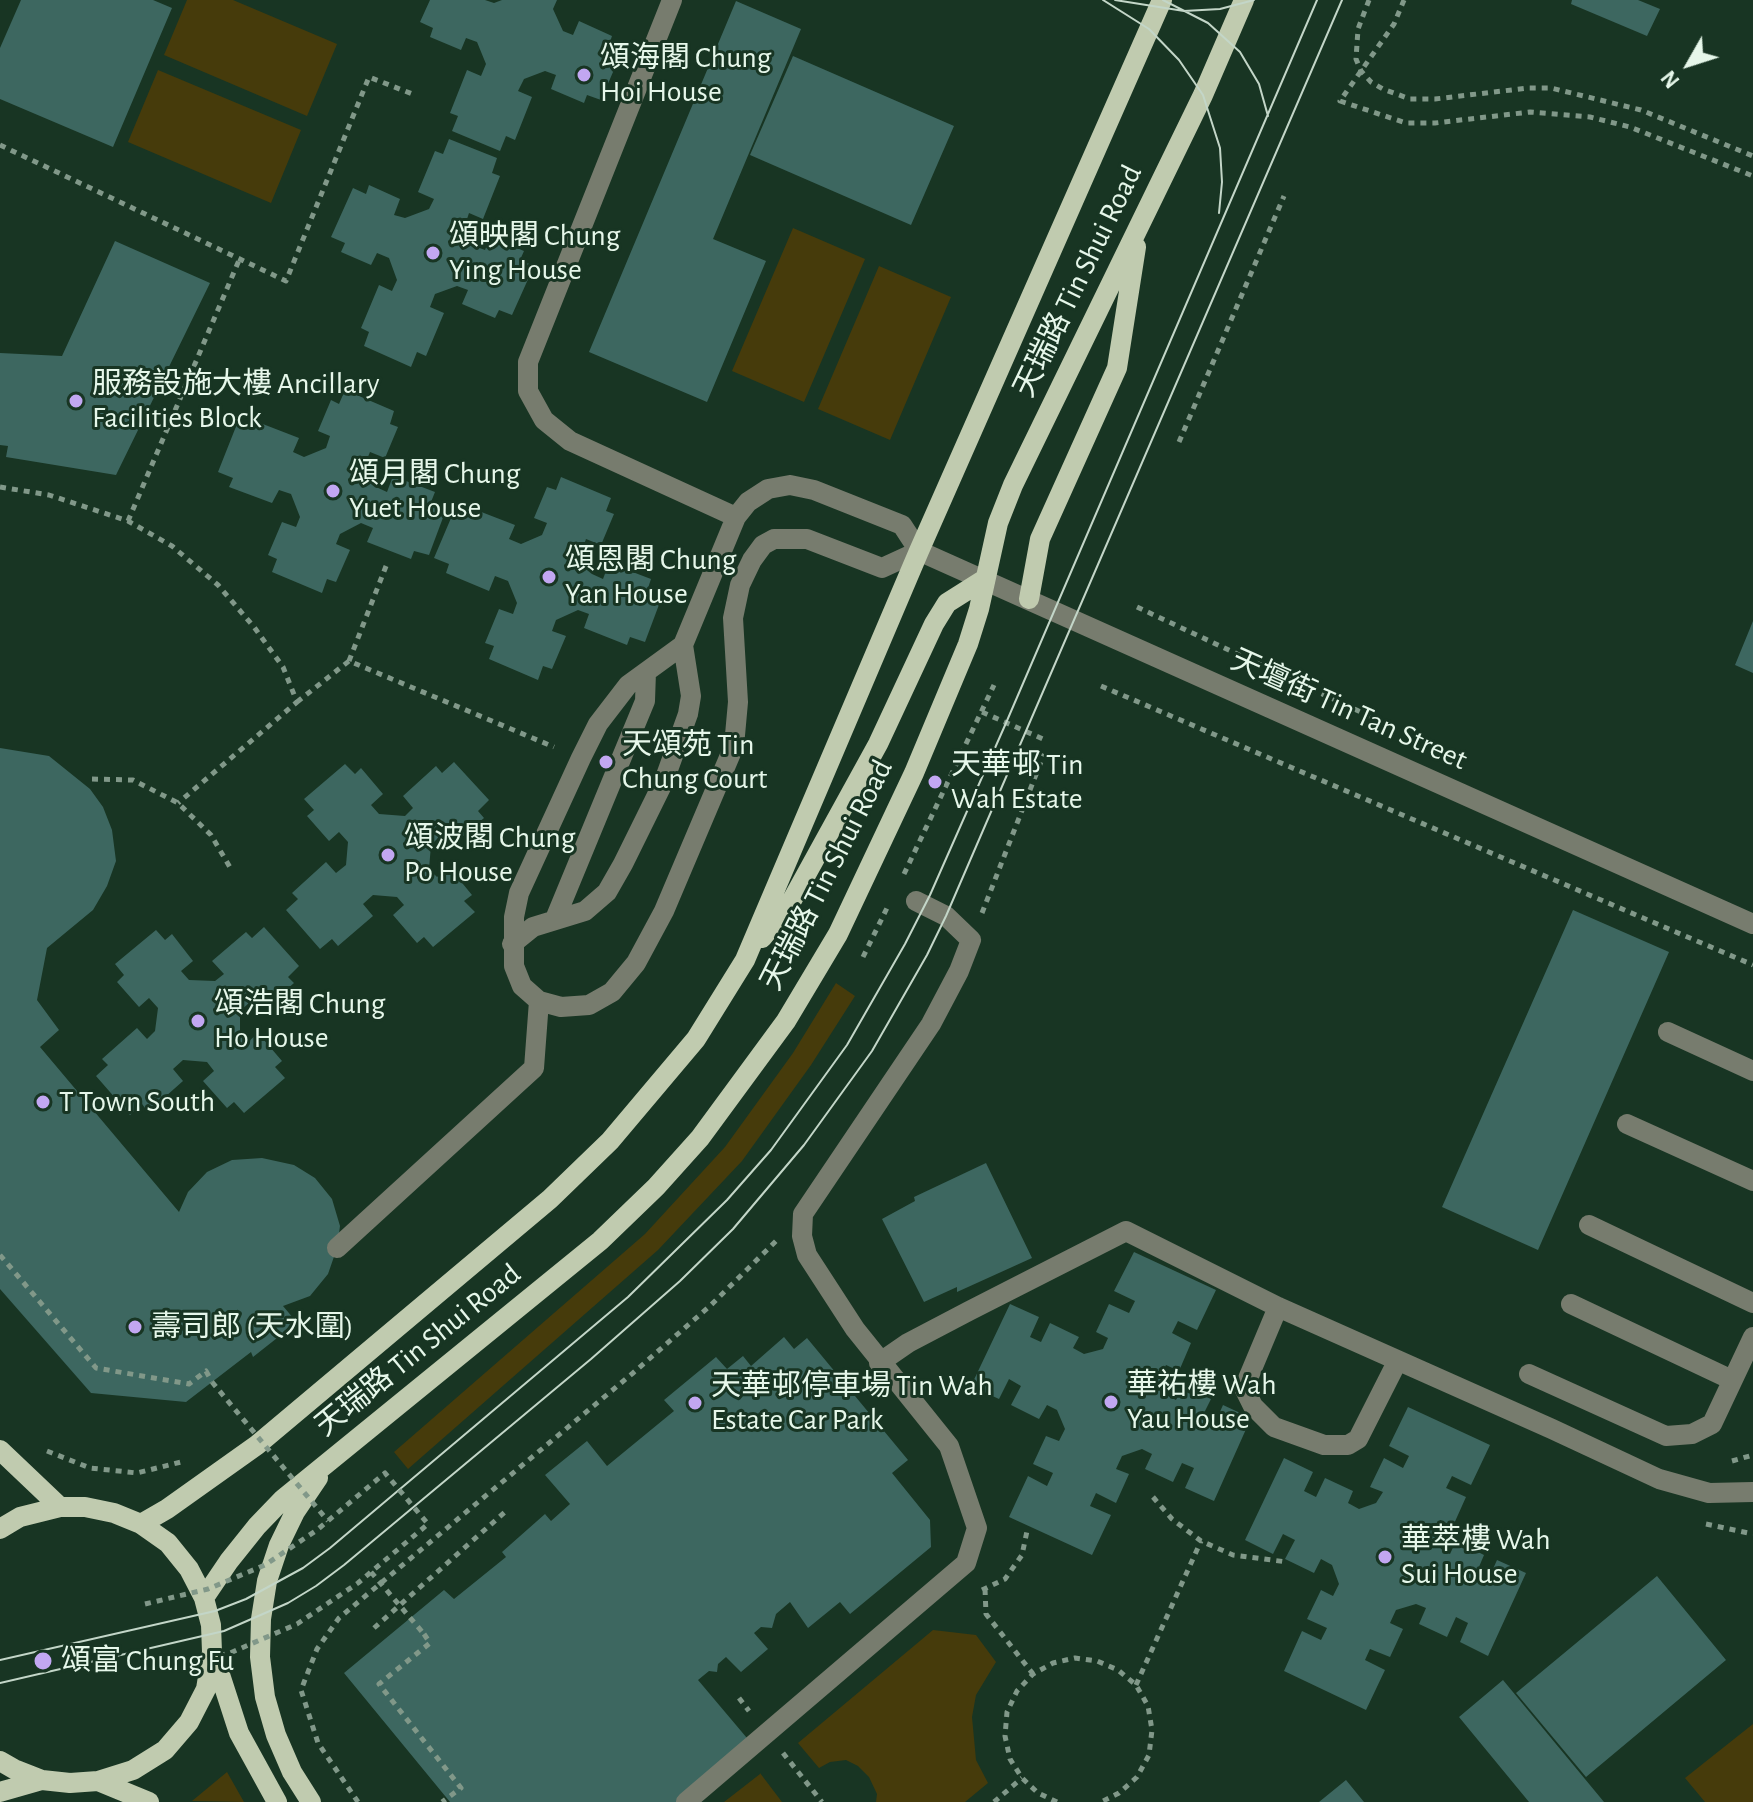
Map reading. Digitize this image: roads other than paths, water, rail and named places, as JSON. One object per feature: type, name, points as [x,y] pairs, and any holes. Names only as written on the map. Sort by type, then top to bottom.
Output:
[{"type":"main road","name":"天瑞路 Tin Shui Road","points":[[141,1524],[257,1445],[550,1199],[610,1141],[696,1039],[745,960],[919,551],[1162,0]]},
{"type":"main road","name":"天瑞路 Tin Shui Road","points":[[204,1598],[229,1561],[283,1499],[600,1241],[656,1187],[700,1138],[746,1077],[815,976],[875,859],[968,644],[998,523],[1013,485],[1203,95],[1244,0]]},
{"type":"main road","points":[[1029,599],[1040,539],[1117,368],[1139,227]]},
{"type":"main road","points":[[745,960],[791,902],[878,744],[934,624],[947,603],[985,579]]},
{"type":"main road","points":[[0,1450],[60,1507]]},
{"type":"main road","points":[[311,1802],[292,1772],[272,1723],[260,1657],[261,1619],[267,1581],[295,1512],[316,1480],[342,1452]]},
{"type":"main road","points":[[0,1529],[20,1517],[60,1507],[85,1507],[114,1513],[141,1524],[168,1543],[189,1569],[204,1598],[211,1625],[212,1652],[206,1689],[189,1722],[165,1750],[133,1770],[98,1781],[70,1783],[42,1780],[0,1761]]},
{"type":"main road","points":[[212,1652],[239,1733],[277,1802]]},
{"type":"main road","points":[[0,1792],[42,1780]]},
{"type":"main road","points":[[98,1781],[149,1802]]},
{"type":"street","points":[[672,0],[528,362],[528,391],[544,420],[570,441],[736,517]]},
{"type":"street","points":[[790,485],[814,490],[902,525],[919,551],[882,568],[807,539],[774,539],[763,545],[740,585],[733,618],[738,702],[734,746],[664,911],[636,963],[612,992],[589,1005],[561,1007],[539,1001],[522,986],[514,966],[512,944],[519,893],[598,724],[628,685],[683,645],[736,517],[748,502],[768,489],[790,485]]},
{"type":"street","name":"天壇街 Tin Tan Street","points":[[919,551],[1753,924]]},
{"type":"street","points":[[512,944],[533,927],[585,911],[607,892],[664,781],[688,714],[691,696],[683,645]]},
{"type":"street","points":[[555,919],[645,701],[646,672]]},
{"type":"street","points":[[686,1802],[966,1563],[977,1528],[949,1446],[879,1363],[832,1297],[807,1255],[802,1236],[803,1214],[931,1024],[959,971],[971,940],[946,916],[916,901]]},
{"type":"street","points":[[337,1248],[534,1068],[539,1001]]},
{"type":"street","points":[[1668,1032],[1753,1071]]},
{"type":"street","points":[[1627,1124],[1753,1181]]},
{"type":"street","points":[[1589,1225],[1753,1303]]},
{"type":"street","points":[[879,1363],[908,1343],[1126,1231],[1278,1307],[1659,1479],[1709,1493],[1753,1492]]},
{"type":"street","points":[[1571,1304],[1732,1380]]},
{"type":"street","points":[[1278,1307],[1244,1388],[1253,1406],[1274,1427],[1324,1445],[1348,1445],[1358,1439],[1397,1362]]},
{"type":"street","points":[[1529,1374],[1666,1436],[1692,1434],[1712,1424],[1753,1337]]},
{"type":"tram line","points":[[1103,0],[1149,29],[1179,60],[1203,95],[1220,148],[1222,182],[1219,213]]},
{"type":"tram line","points":[[1115,0],[1184,11],[1220,9],[1254,0]]},
{"type":"tram line","points":[[1163,0],[1208,23],[1240,52],[1259,84],[1268,116]]},
{"type":"tram line","points":[[0,1660],[215,1611],[246,1599],[303,1568],[628,1297],[727,1200],[771,1150],[847,1045],[930,895],[1317,0]]},
{"type":"tram line","points":[[0,1683],[224,1631],[288,1603],[316,1586],[591,1359],[680,1281],[733,1229],[804,1145],[872,1051],[946,916],[1342,0]]},
{"type":"place","name":"頌海閣 Chung Hoi House","points":[[584,75]]},
{"type":"place","name":"頌映閣 Chung Ying House","points":[[433,253]]},
{"type":"place","name":"服務設施大樓 Ancillary Facilities Block","points":[[76,401]]},
{"type":"place","name":"頌月閣 Chung Yuet House","points":[[333,491]]},
{"type":"place","name":"頌恩閣 Chung Yan House","points":[[549,577]]},
{"type":"place","name":"天頌苑 Tin Chung Court","points":[[606,762]]},
{"type":"place","name":"天華邨 Tin Wah Estate","points":[[935,782]]},
{"type":"place","name":"頌波閣 Chung Po House","points":[[388,855]]},
{"type":"place","name":"頌浩閣 Chung Ho House","points":[[198,1021]]},
{"type":"place","name":"T Town South","points":[[43,1102]]},
{"type":"place","name":"壽司郎 (天水圍)","points":[[135,1327]]},
{"type":"place","name":"華祐樓 Wah Yau House","points":[[1111,1402]]},
{"type":"place","name":"天華邨停車場 Tin Wah Estate Car Park","points":[[695,1403]]},
{"type":"place","name":"華萃樓 Wah Sui House","points":[[1385,1557]]},
{"type":"place","name":"頌富 Chung Fu","points":[[43,1661]]}]
